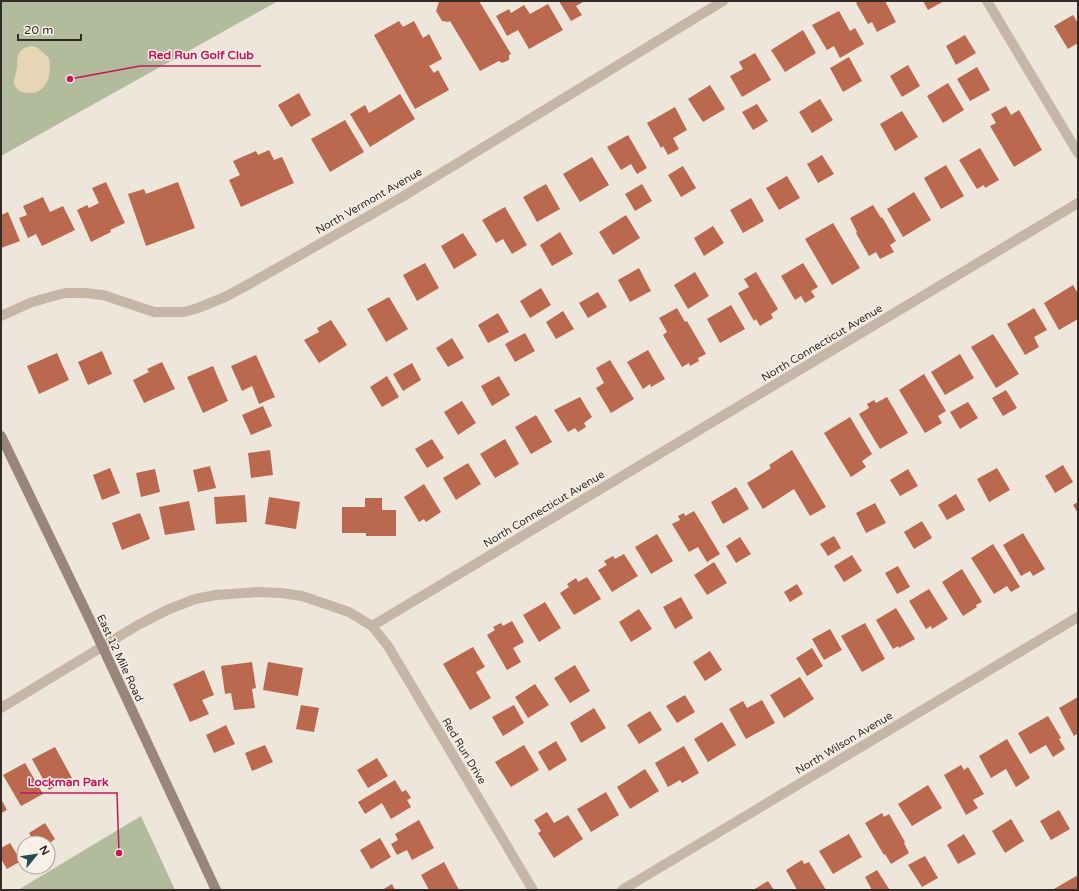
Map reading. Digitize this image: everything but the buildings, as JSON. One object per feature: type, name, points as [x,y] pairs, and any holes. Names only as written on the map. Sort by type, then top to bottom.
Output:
[{"type":"main road","name":"East 12 Mile Road","points":[[1,436],[216,890]]},
{"type":"street","name":"North Vermont Avenue","points":[[1,316],[32,302],[65,293],[103,295],[154,312],[184,312],[225,297],[402,197],[723,1]]},
{"type":"street","points":[[987,1],[1078,153]]},
{"type":"street","name":"North Connecticut Avenue","points":[[372,626],[1078,203]]},
{"type":"street","points":[[1,708],[101,646],[138,625],[167,610],[195,599],[234,593],[281,593],[302,596],[349,612],[372,626]]},
{"type":"street","name":"North Wilson Avenue","points":[[622,890],[1078,616]]},
{"type":"street","name":"Red Run Drive","points":[[372,626],[388,646],[533,890]]},
{"type":"green space","points":[[1,1],[278,1],[1,156]]},
{"type":"green space","points":[[141,816],[175,890],[18,890],[43,875],[56,875],[56,867]]},
{"type":"sand","points":[[32,46],[38,48],[49,58],[50,70],[47,82],[41,90],[26,93],[17,89],[14,84],[14,78],[19,53],[23,49]]},
{"type":"place","name":"Red Run Golf Club","points":[[70,79]]},
{"type":"place","name":"Lockman Park","points":[[119,853]]}]
